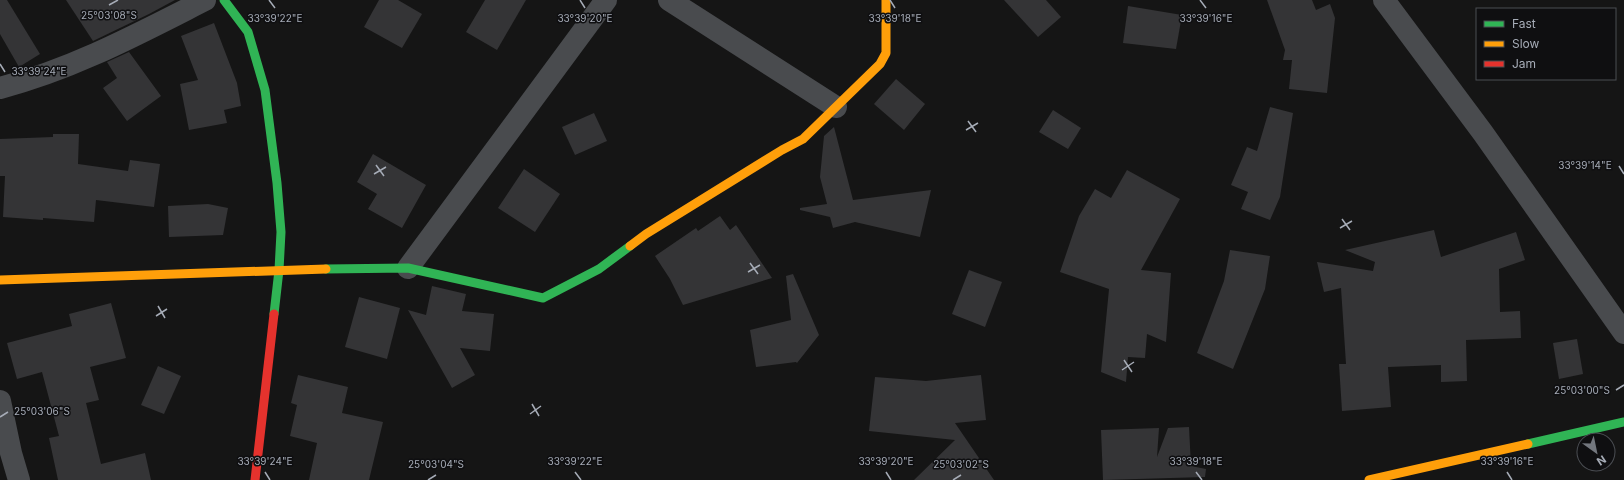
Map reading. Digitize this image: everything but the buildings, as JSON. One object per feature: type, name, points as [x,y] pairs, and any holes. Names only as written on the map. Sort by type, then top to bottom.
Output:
[{"type":"street","points":[[0,88],[18,84],[106,50],[205,0]]},
{"type":"street","points":[[224,0],[248,32],[265,90],[282,232],[255,480]]},
{"type":"street","points":[[408,268],[606,0]]},
{"type":"street","points":[[669,0],[836,107]]},
{"type":"street","points":[[0,280],[279,270],[408,268],[543,298],[599,269],[646,234],[671,218],[782,150],[803,139],[880,64],[886,53],[886,0]]},
{"type":"street","points":[[1384,0],[1483,133],[1624,333]]},
{"type":"street","points":[[0,401],[11,453],[19,480]]},
{"type":"street","points":[[1369,480],[1624,422]]},
{"type":"traffic: fast","points":[[224,0],[248,32],[265,90],[277,183],[281,232],[279,270],[274,314]]},
{"type":"traffic: fast","points":[[326,269],[408,268],[543,298],[599,269],[630,246]]},
{"type":"traffic: fast","points":[[1528,444],[1624,422]]},
{"type":"traffic: slow","points":[[630,246],[646,234],[782,150],[803,139],[880,64],[886,53],[886,0]]},
{"type":"traffic: slow","points":[[0,280],[326,269]]},
{"type":"traffic: slow","points":[[1369,480],[1528,444]]},
{"type":"traffic: jam","points":[[255,480],[274,314]]}]
